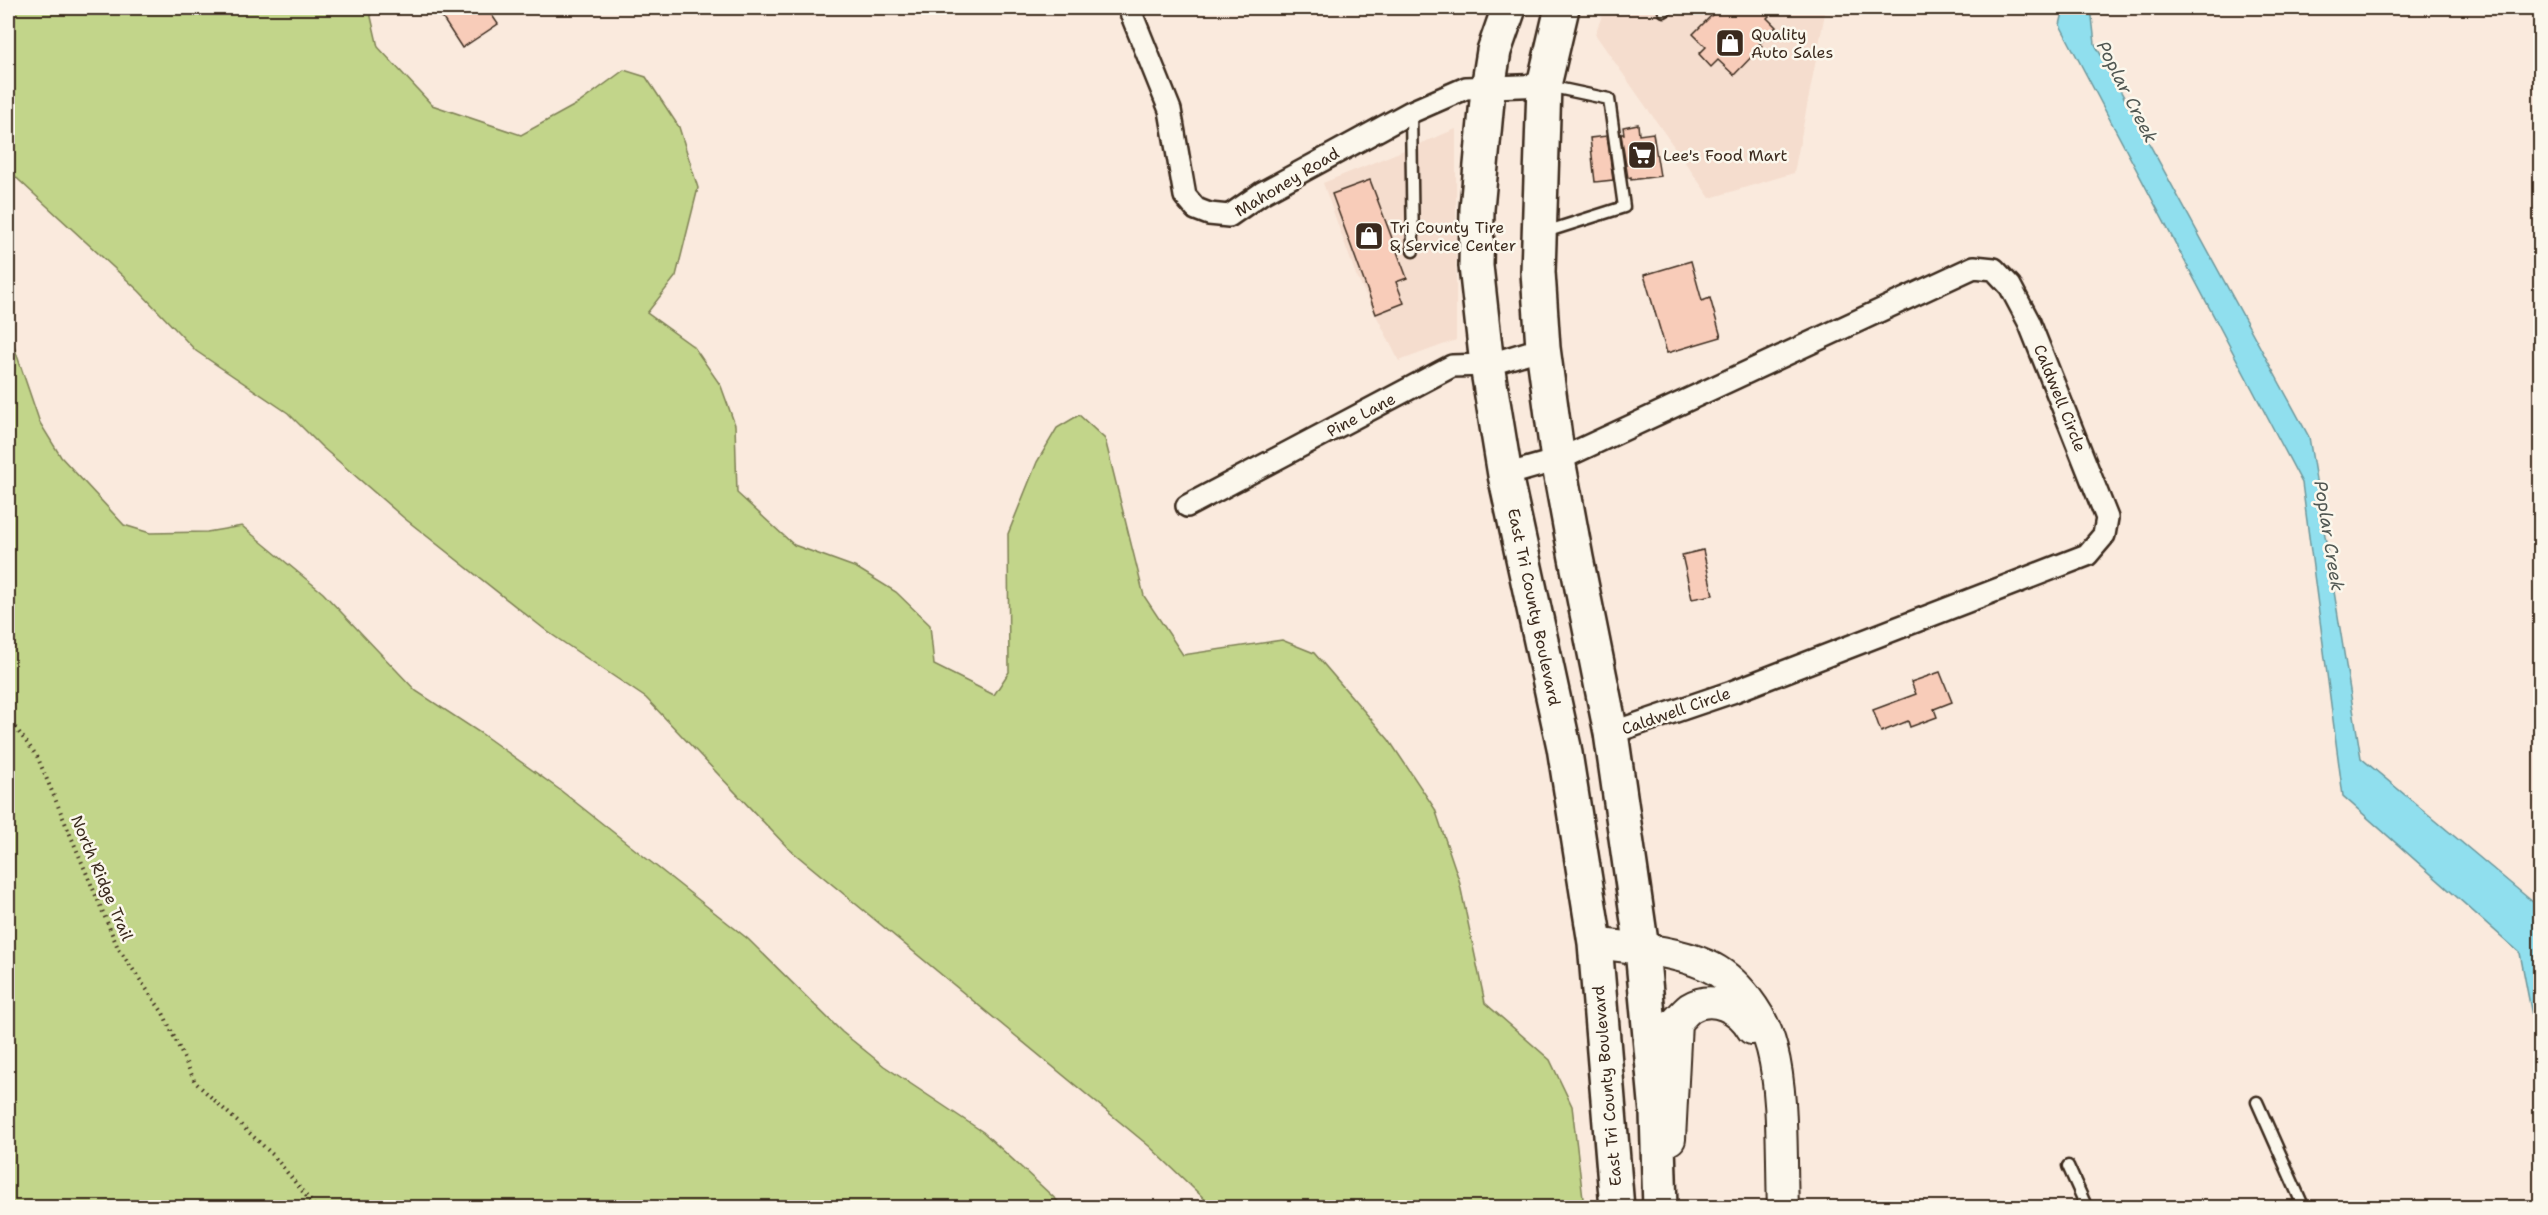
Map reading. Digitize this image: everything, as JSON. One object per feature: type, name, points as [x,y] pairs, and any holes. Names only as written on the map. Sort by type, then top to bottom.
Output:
[{"type":"highway","name":"East Tri County Boulevard","points":[[1509,8],[1494,51],[1488,89],[1477,209],[1476,266],[1487,365],[1505,475],[1564,747],[1595,943],[1617,1208]]},
{"type":"highway","points":[[1562,8],[1544,85],[1538,272],[1543,348],[1558,460],[1611,733],[1642,949],[1657,1113],[1660,1208]]},
{"type":"main road","points":[[1595,943],[1642,949],[1707,965],[1734,984],[1757,1015],[1772,1048],[1779,1119],[1783,1208]]},
{"type":"main road","points":[[1666,1208],[1676,1022],[1689,1009],[1702,1004],[1722,1003],[1740,1014],[1750,1025],[1758,1040],[1779,1119]]},
{"type":"street","name":"Mahoney Road","points":[[1129,8],[1170,110],[1185,196],[1196,209],[1209,214],[1229,216],[1262,193],[1411,112],[1466,88],[1488,89],[1544,85]]},
{"type":"street","name":"Caldwell Circle","points":[[1505,475],[1558,460],[1974,267],[1994,269],[2010,286],[2029,322],[2107,518],[2104,535],[2087,555],[1743,688],[1611,733]]},
{"type":"street","name":"Pine Lane","points":[[1187,506],[1452,366],[1487,365],[1543,348]]},
{"type":"lane","points":[[1539,234],[1624,207],[1609,99],[1544,85]]},
{"type":"lane","points":[[1411,112],[1413,250]]},
{"type":"lane","points":[[2257,1102],[2304,1208]]},
{"type":"lane","points":[[2068,1167],[2086,1208]]},
{"type":"path","name":"North Ridge Trail","points":[[8,718],[37,756],[118,948],[164,1013],[195,1082],[273,1155],[316,1208]]},
{"type":"shaded area","points":[[1605,8],[1826,8],[1794,173],[1710,198],[1595,34]]},
{"type":"shaded area","points":[[1456,129],[1456,340],[1399,361],[1356,275],[1323,183]]},
{"type":"green space","points":[[8,8],[369,8],[378,47],[432,105],[521,135],[579,103],[624,70],[646,77],[679,127],[698,188],[676,276],[647,313],[694,347],[721,386],[735,425],[737,493],[794,545],[857,568],[896,592],[930,625],[934,665],[994,695],[1009,672],[1008,534],[1037,462],[1057,428],[1079,415],[1105,439],[1144,596],[1183,655],[1282,640],[1314,653],[1389,740],[1435,809],[1459,880],[1485,1003],[1550,1060],[1572,1106],[1584,1207],[1213,1207],[1149,1146],[788,848],[646,698],[548,632],[404,518],[322,447],[288,413],[196,351],[139,291],[8,170]]},
{"type":"green space","points":[[8,329],[40,423],[61,457],[124,525],[150,533],[207,532],[242,526],[323,593],[416,691],[482,734],[560,790],[748,939],[842,1032],[884,1066],[983,1132],[1064,1207],[8,1207]]},
{"type":"water","name":"Poplar Creek","points":[[2064,8],[2091,8],[2095,44],[2309,437],[2361,758],[2540,908],[2540,1057],[2520,953],[2343,796],[2302,483],[2060,25]]},
{"type":"building","points":[[436,8],[487,8],[498,24],[462,48]]},
{"type":"building","name":"Quality Auto Sales","points":[[1719,8],[1763,8],[1770,15],[1767,18],[1776,27],[1759,44],[1762,46],[1734,75],[1718,60],[1711,67],[1699,54],[1706,47],[1693,34]]},
{"type":"building","name":"Lee's Food Mart","points":[[1638,124],[1639,135],[1653,133],[1660,176],[1631,180],[1631,177],[1628,178],[1621,134],[1624,134],[1623,127]]},
{"type":"building","points":[[1607,136],[1613,180],[1595,182],[1590,138]]},
{"type":"building","name":"Tri County Tire & Service Center","points":[[1370,180],[1407,278],[1396,282],[1404,303],[1376,314],[1332,194]]},
{"type":"building","points":[[1691,261],[1702,301],[1710,298],[1721,337],[1667,353],[1644,275]]},
{"type":"building","points":[[1703,550],[1713,595],[1692,599],[1682,555]]},
{"type":"building","points":[[1940,672],[1952,702],[1934,709],[1937,717],[1910,727],[1908,721],[1881,732],[1873,710],[1916,694],[1911,682]]},
{"type":"place","name":"Quality Auto Sales","points":[[1730,43]]},
{"type":"place","name":"Lee's Food Mart","points":[[1642,155]]},
{"type":"place","name":"Tri County Tire & Service Center","points":[[1369,236]]}]
